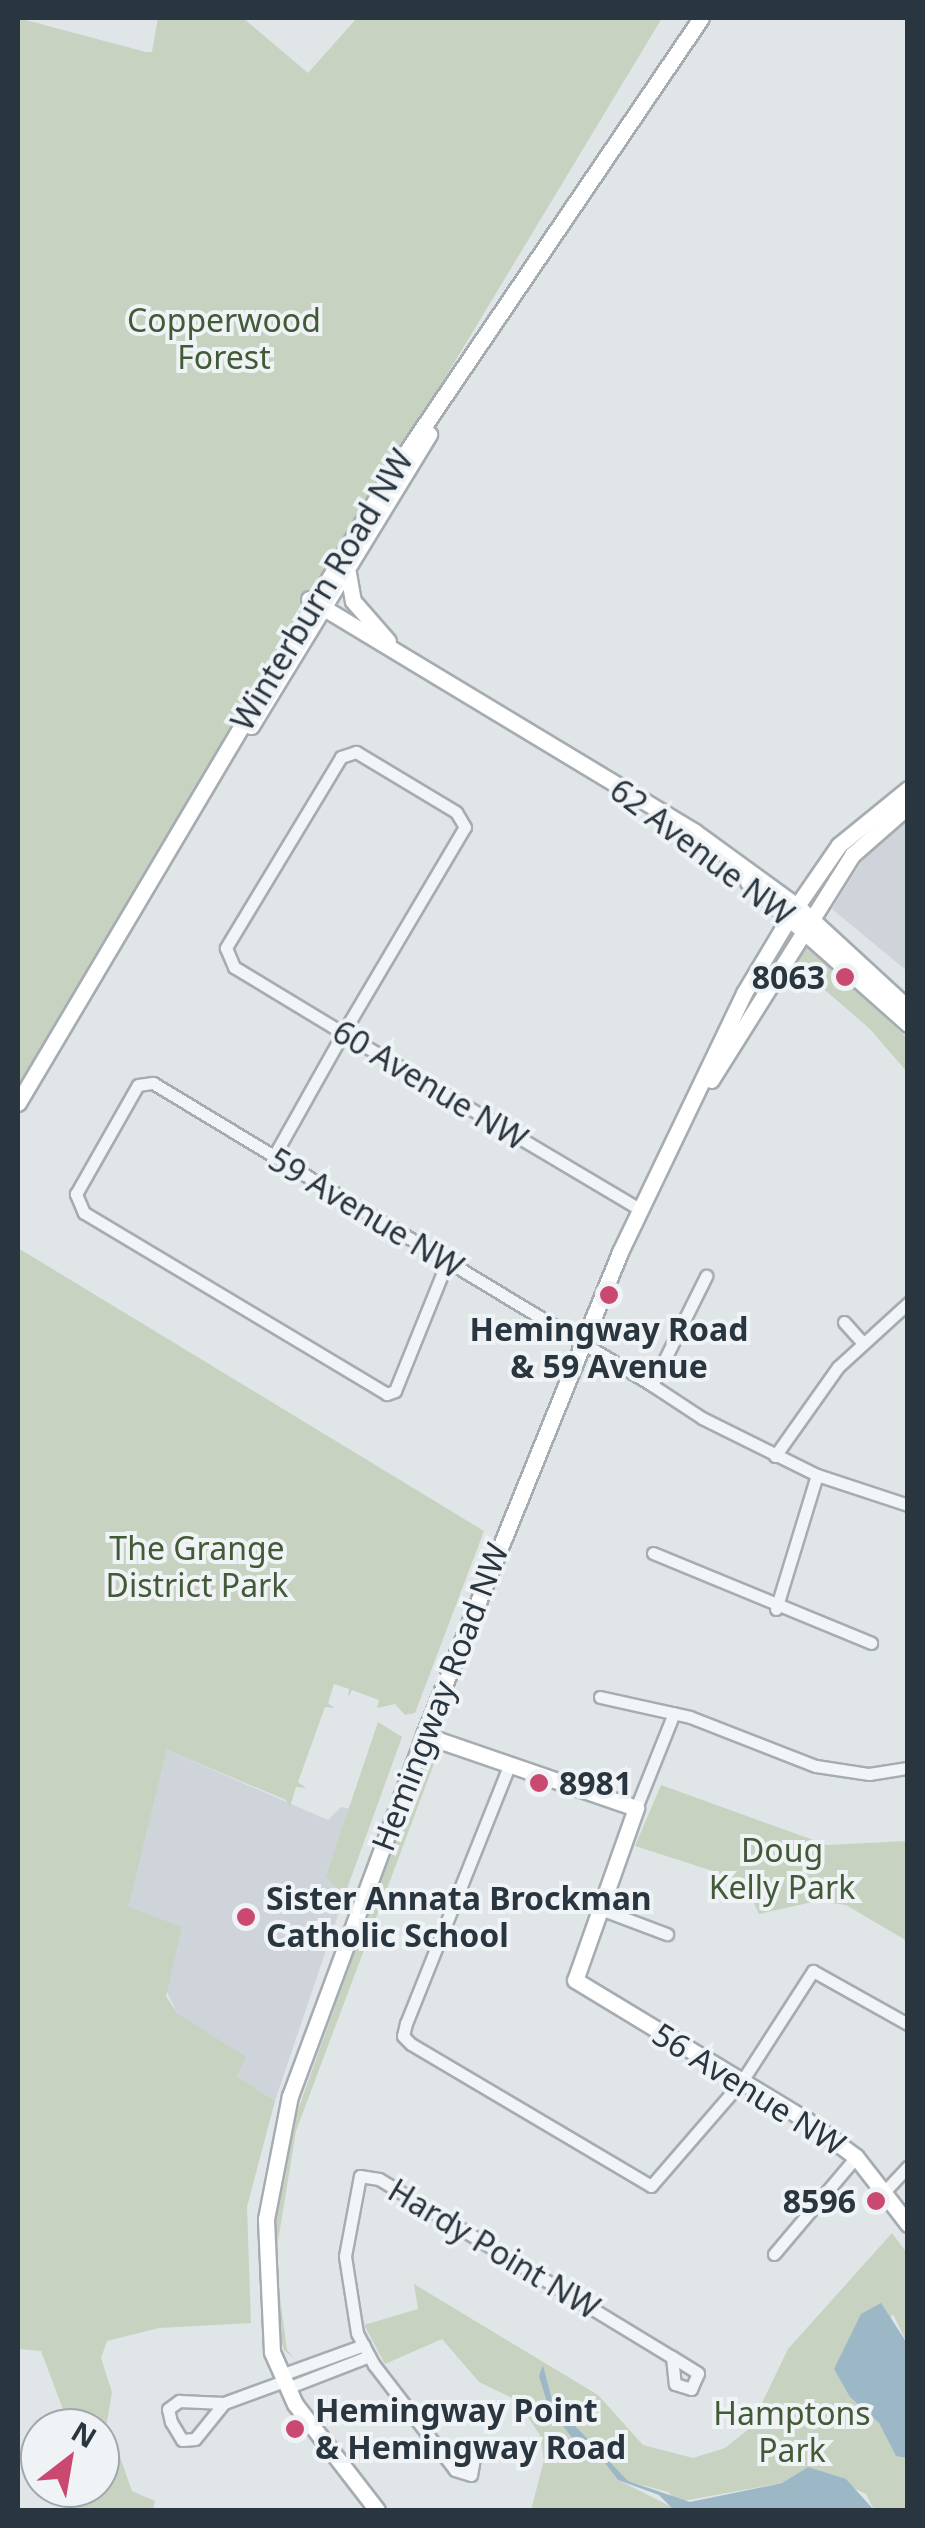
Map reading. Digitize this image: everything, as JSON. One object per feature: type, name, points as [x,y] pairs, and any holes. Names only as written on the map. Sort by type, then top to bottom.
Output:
[{"type":"street","name":"Winterburn Road NW","points":[[18,1103],[316,603],[466,366],[701,18]]},
{"type":"street","name":"Winterburn Road NW","points":[[316,603],[349,567],[466,366]]},
{"type":"street","points":[[349,567],[353,600],[401,654]]},
{"type":"street","name":"62 Avenue NW","points":[[316,603],[582,764],[794,911],[908,1024]]},
{"type":"street","name":"60 Avenue NW","points":[[343,1033],[465,827],[456,812],[350,752],[226,954],[234,966],[343,1033],[641,1210]]},
{"type":"street","name":"Hemingway Road NW","points":[[377,2510],[284,2381],[266,2311],[266,2219],[278,2138],[424,1735],[580,1343],[641,1210],[744,994],[794,911],[862,820],[908,788]]},
{"type":"street","name":"Hemingway Road NW","points":[[690,1113],[852,854],[908,806]]},
{"type":"street","name":"62 Avenue NW","points":[[808,924],[908,1008]]},
{"type":"street","points":[[274,1156],[343,1033]]},
{"type":"street","name":"59 Avenue NW","points":[[447,1262],[395,1391],[386,1394],[84,1213],[76,1194],[138,1085],[153,1083],[274,1156],[580,1343],[774,1456],[817,1475],[905,1500]]},
{"type":"street","points":[[652,1385],[706,1276]]},
{"type":"street","points":[[774,1456],[815,1393],[862,1342],[908,1304]]},
{"type":"street","points":[[844,1322],[862,1342]]},
{"type":"street","points":[[776,1609],[817,1475]]},
{"type":"street","points":[[653,1553],[776,1609],[871,1643]]},
{"type":"street","points":[[600,1697],[674,1713],[816,1766],[869,1774],[908,1768]]},
{"type":"street","points":[[667,1934],[596,1907],[674,1713]]},
{"type":"street","points":[[424,1735],[636,1808]]},
{"type":"street","points":[[508,1766],[406,2022],[403,2036],[410,2044],[651,2186],[742,2081],[812,1971],[908,2024]]},
{"type":"street","name":"56 Avenue NW","points":[[596,1907],[572,1974],[856,2157],[908,2224]]},
{"type":"street","points":[[774,2254],[856,2157]]},
{"type":"street","points":[[885,2191],[908,2166]]},
{"type":"street","name":"Hardy Point NW","points":[[366,2351],[348,2292],[346,2256],[356,2181],[365,2174],[672,2357]]},
{"type":"street","points":[[224,2403],[195,2439],[182,2440],[171,2422],[168,2408],[179,2401],[224,2403],[366,2351],[438,2448]]},
{"type":"shaded area","points":[[907,818],[907,971],[832,909],[864,858]]},
{"type":"shaded area","name":"Sister Annata Brockman Catholic School","points":[[167,1750],[328,1820],[341,1807],[350,1809],[326,1875],[344,1897],[275,2101],[237,2076],[177,2013],[127,1908]]},
{"type":"green space","name":"Copperwood Forest","points":[[18,18],[152,52],[158,18],[243,18],[308,73],[357,18],[662,18],[18,1086]]},
{"type":"green space","points":[[806,944],[907,1038],[907,1072],[870,1029],[796,965]]},
{"type":"green space","name":"The Grange District Park","points":[[18,1248],[484,1531],[415,1713],[405,1715],[395,1704],[377,1708],[379,1700],[352,1690],[348,1698],[349,1689],[334,1684],[328,1703],[334,1708],[325,1707],[298,1782],[306,1788],[296,1787],[290,1807],[286,1800],[167,1750],[128,1907],[182,1927],[166,1996],[177,2013],[246,2057],[237,2076],[275,2101],[247,2207],[251,2323],[159,2328],[107,2341],[101,2358],[112,2392],[109,2408],[62,2408],[41,2351],[18,2349]]},
{"type":"green space","points":[[378,1722],[402,1737],[344,1897],[326,1876]]},
{"type":"green space","points":[[438,1753],[296,2131],[275,2260],[287,2350],[295,2359],[284,2350],[277,2326],[272,2217],[289,2135],[424,1757]]},
{"type":"green space","name":"Doug Kelly Park","points":[[661,1785],[827,1845],[907,1841],[907,1941],[846,1905],[817,1901],[759,1914],[744,1881],[635,1846]]},
{"type":"green space","name":"Hamptons Park","points":[[892,2233],[907,2253],[907,2343],[893,2314],[850,2397],[879,2423],[896,2455],[907,2458],[907,2510],[874,2510],[866,2494],[808,2467],[782,2483],[677,2502],[668,2492],[627,2481],[585,2440],[553,2403],[543,2365],[548,2405],[574,2441],[601,2458],[618,2480],[674,2508],[531,2510],[544,2460],[540,2435],[516,2400],[479,2382],[442,2339],[385,2364],[364,2325],[418,2309],[414,2284],[598,2395],[643,2445],[693,2458],[725,2448],[750,2428],[788,2349]]},
{"type":"green space","points":[[120,2457],[132,2491],[155,2501],[153,2510],[63,2510],[120,2508]]},
{"type":"water","points":[[881,2303],[907,2343],[907,2458],[896,2456],[879,2423],[850,2397],[834,2369],[861,2314]]},
{"type":"water","points":[[543,2365],[553,2403],[628,2481],[690,2502],[782,2483],[808,2467],[846,2479],[874,2510],[674,2510],[659,2495],[618,2480],[601,2458],[574,2441],[548,2405],[539,2376]]},
{"type":"place","name":"8063","points":[[845,977]]},
{"type":"place","name":"Hemingway Road & 59 Avenue","points":[[609,1295]]},
{"type":"place","name":"8981","points":[[539,1783]]},
{"type":"place","name":"Sister Annata Brockman Catholic School","points":[[246,1917]]},
{"type":"place","name":"8596","points":[[876,2201]]},
{"type":"place","name":"Hemingway Point & Hemingway Road","points":[[295,2429]]}]
